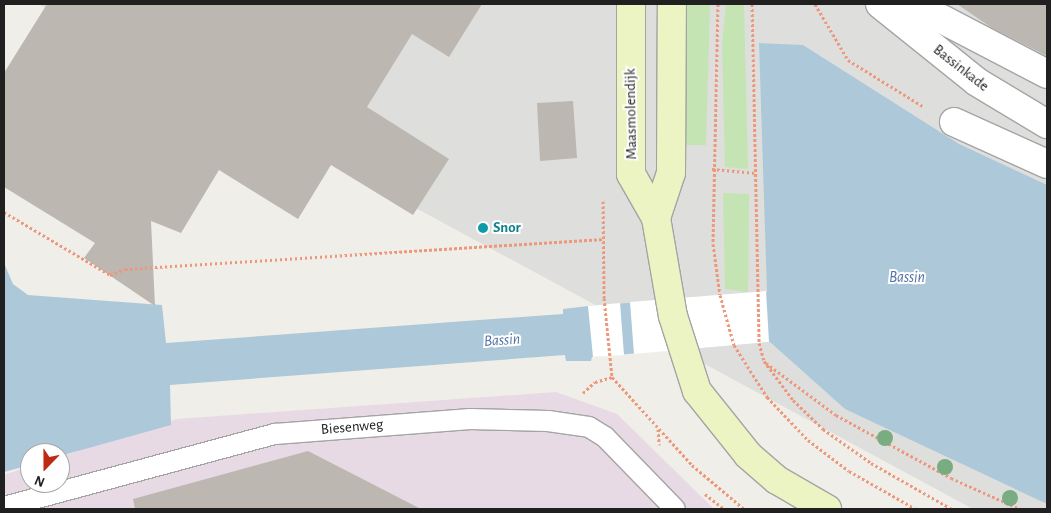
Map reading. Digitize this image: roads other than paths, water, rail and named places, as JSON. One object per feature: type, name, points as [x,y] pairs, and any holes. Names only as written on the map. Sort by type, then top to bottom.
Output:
[{"type":"main road","name":"Maasmolendijk","points":[[631,4],[631,174],[656,218],[670,298],[682,350],[697,391],[748,455],[777,480],[827,509]]},
{"type":"main road","name":"Maasmolendijk","points":[[656,218],[671,173],[672,4]]},
{"type":"street","name":"Bassinkade","points":[[880,4],[977,82],[1047,124]]},
{"type":"street","points":[[913,4],[1047,74]]},
{"type":"street","points":[[954,122],[1047,164]]},
{"type":"lane","name":"Biesenweg","points":[[4,507],[275,434],[470,419],[548,421],[589,427],[604,437],[674,509]]},
{"type":"water","name":"Bassin","points":[[759,43],[803,45],[959,144],[1047,185],[1047,504],[845,409],[770,342],[592,357],[591,361],[566,361],[565,355],[170,385],[171,425],[70,453],[70,443],[20,443],[20,468],[4,472],[4,263],[13,284],[28,295],[162,305],[166,343],[563,314],[563,309],[588,306],[767,292]]},
{"type":"place","name":"Snor","points":[[483,228]]}]
